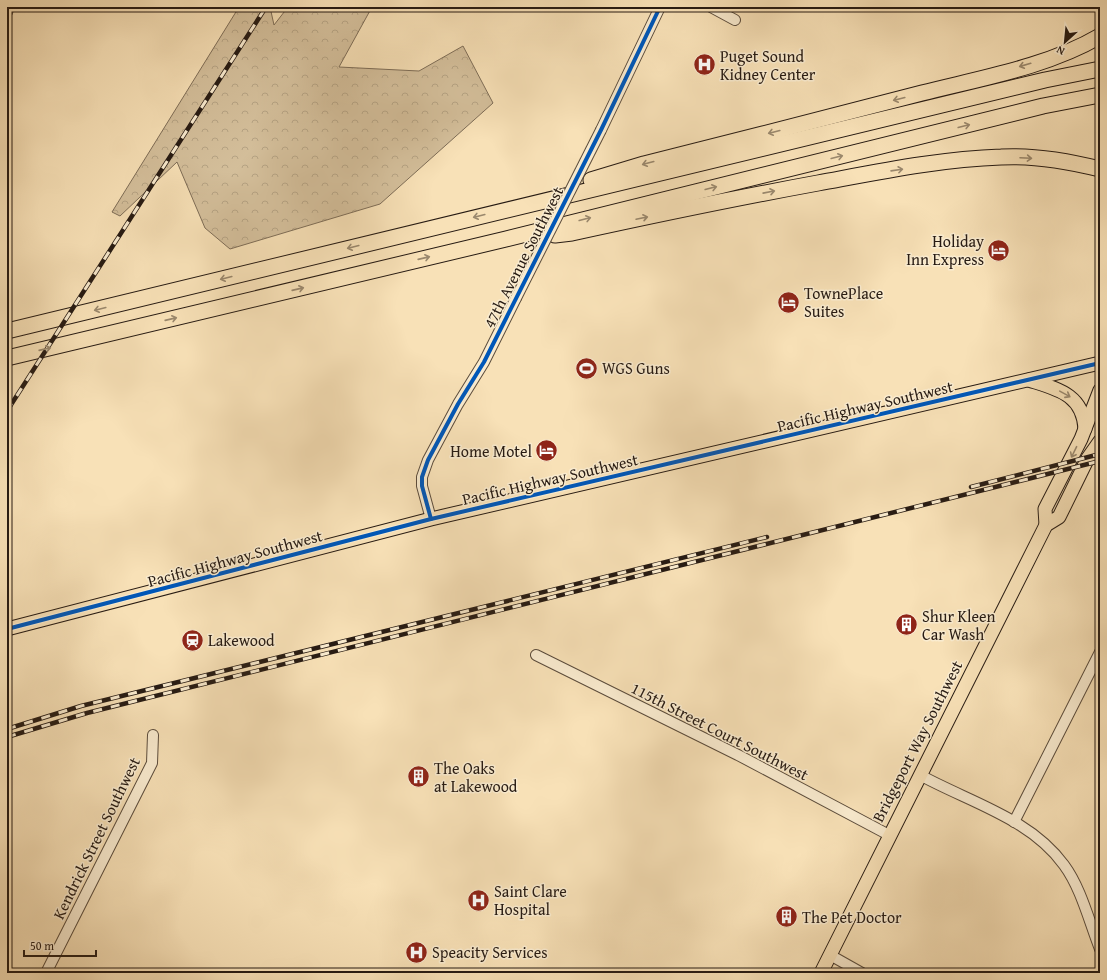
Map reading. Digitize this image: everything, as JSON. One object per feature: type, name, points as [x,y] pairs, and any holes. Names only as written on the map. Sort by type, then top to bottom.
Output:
[{"type":"highway","points":[[517,207],[597,177],[1028,65],[1084,45],[1100,36]]},
{"type":"highway","points":[[7,331],[1045,80],[1100,69]]},
{"type":"highway","points":[[7,358],[506,239],[1043,106],[1100,95]]},
{"type":"highway","points":[[506,239],[572,233],[769,192],[863,175],[968,159],[1003,156],[1047,159],[1100,169]]},
{"type":"main road","name":"Pacific Highway Southwest","points":[[7,629],[432,519],[1100,363]]},
{"type":"main road","points":[[1029,380],[1063,392],[1074,400],[1082,411],[1085,428]]},
{"type":"main road","name":"Bridgeport Way Southwest","points":[[820,973],[1046,525],[1046,509],[1085,428],[1100,390]]},
{"type":"main road","name":"Bridgeport Way Southwest","points":[[1046,525],[1059,517],[1088,458],[1100,441]]},
{"type":"street","points":[[7,12],[9,7]]},
{"type":"street","name":"47th Avenue Southwest","points":[[432,519],[422,486],[422,477],[428,460],[458,404],[484,362],[601,130],[660,7]]},
{"type":"street","points":[[711,7],[735,20]]},
{"type":"street","points":[[1014,822],[1100,652]]},
{"type":"street","name":"115th Street Court Southwest","points":[[536,655],[738,755],[889,835]]},
{"type":"street","name":"Kendrick Street Southwest","points":[[46,973],[152,762],[152,735]]},
{"type":"street","points":[[920,775],[1014,822],[1037,836],[1064,865],[1073,880],[1100,949]]},
{"type":"street","points":[[830,955],[862,973]]},
{"type":"green space","points":[[239,7],[270,7],[274,25],[288,7],[372,7],[339,67],[419,71],[463,46],[493,103],[380,204],[230,249],[205,228],[177,162],[120,216],[112,212]]},
{"type":"railway","points":[[7,411],[266,7]]},
{"type":"railway","points":[[971,487],[1100,454]]},
{"type":"railway","points":[[7,737],[87,713],[1100,461]]},
{"type":"railway","points":[[7,729],[81,706],[767,537]]},
{"type":"cycle path","points":[[431,519],[422,486],[422,477],[428,460],[458,404],[484,362],[601,130],[660,7]]},
{"type":"cycle path","points":[[7,629],[431,519],[1100,363]]},
{"type":"place","name":"Puget Sound Kidney Center","points":[[704,65]]},
{"type":"place","name":"Holiday Inn Express","points":[[999,250]]},
{"type":"place","name":"TownePlace Suites","points":[[789,302]]},
{"type":"place","name":"WGS Guns","points":[[586,368]]},
{"type":"place","name":"Home Motel","points":[[547,451]]},
{"type":"place","name":"Shur Kleen Car Wash","points":[[907,625]]},
{"type":"place","name":"Lakewood","points":[[192,640]]},
{"type":"place","name":"The Oaks at Lakewood","points":[[418,777]]},
{"type":"place","name":"Saint Clare Hospital","points":[[478,900]]},
{"type":"place","name":"The Pet Doctor","points":[[786,917]]},
{"type":"place","name":"Speacity Services","points":[[416,952]]}]
